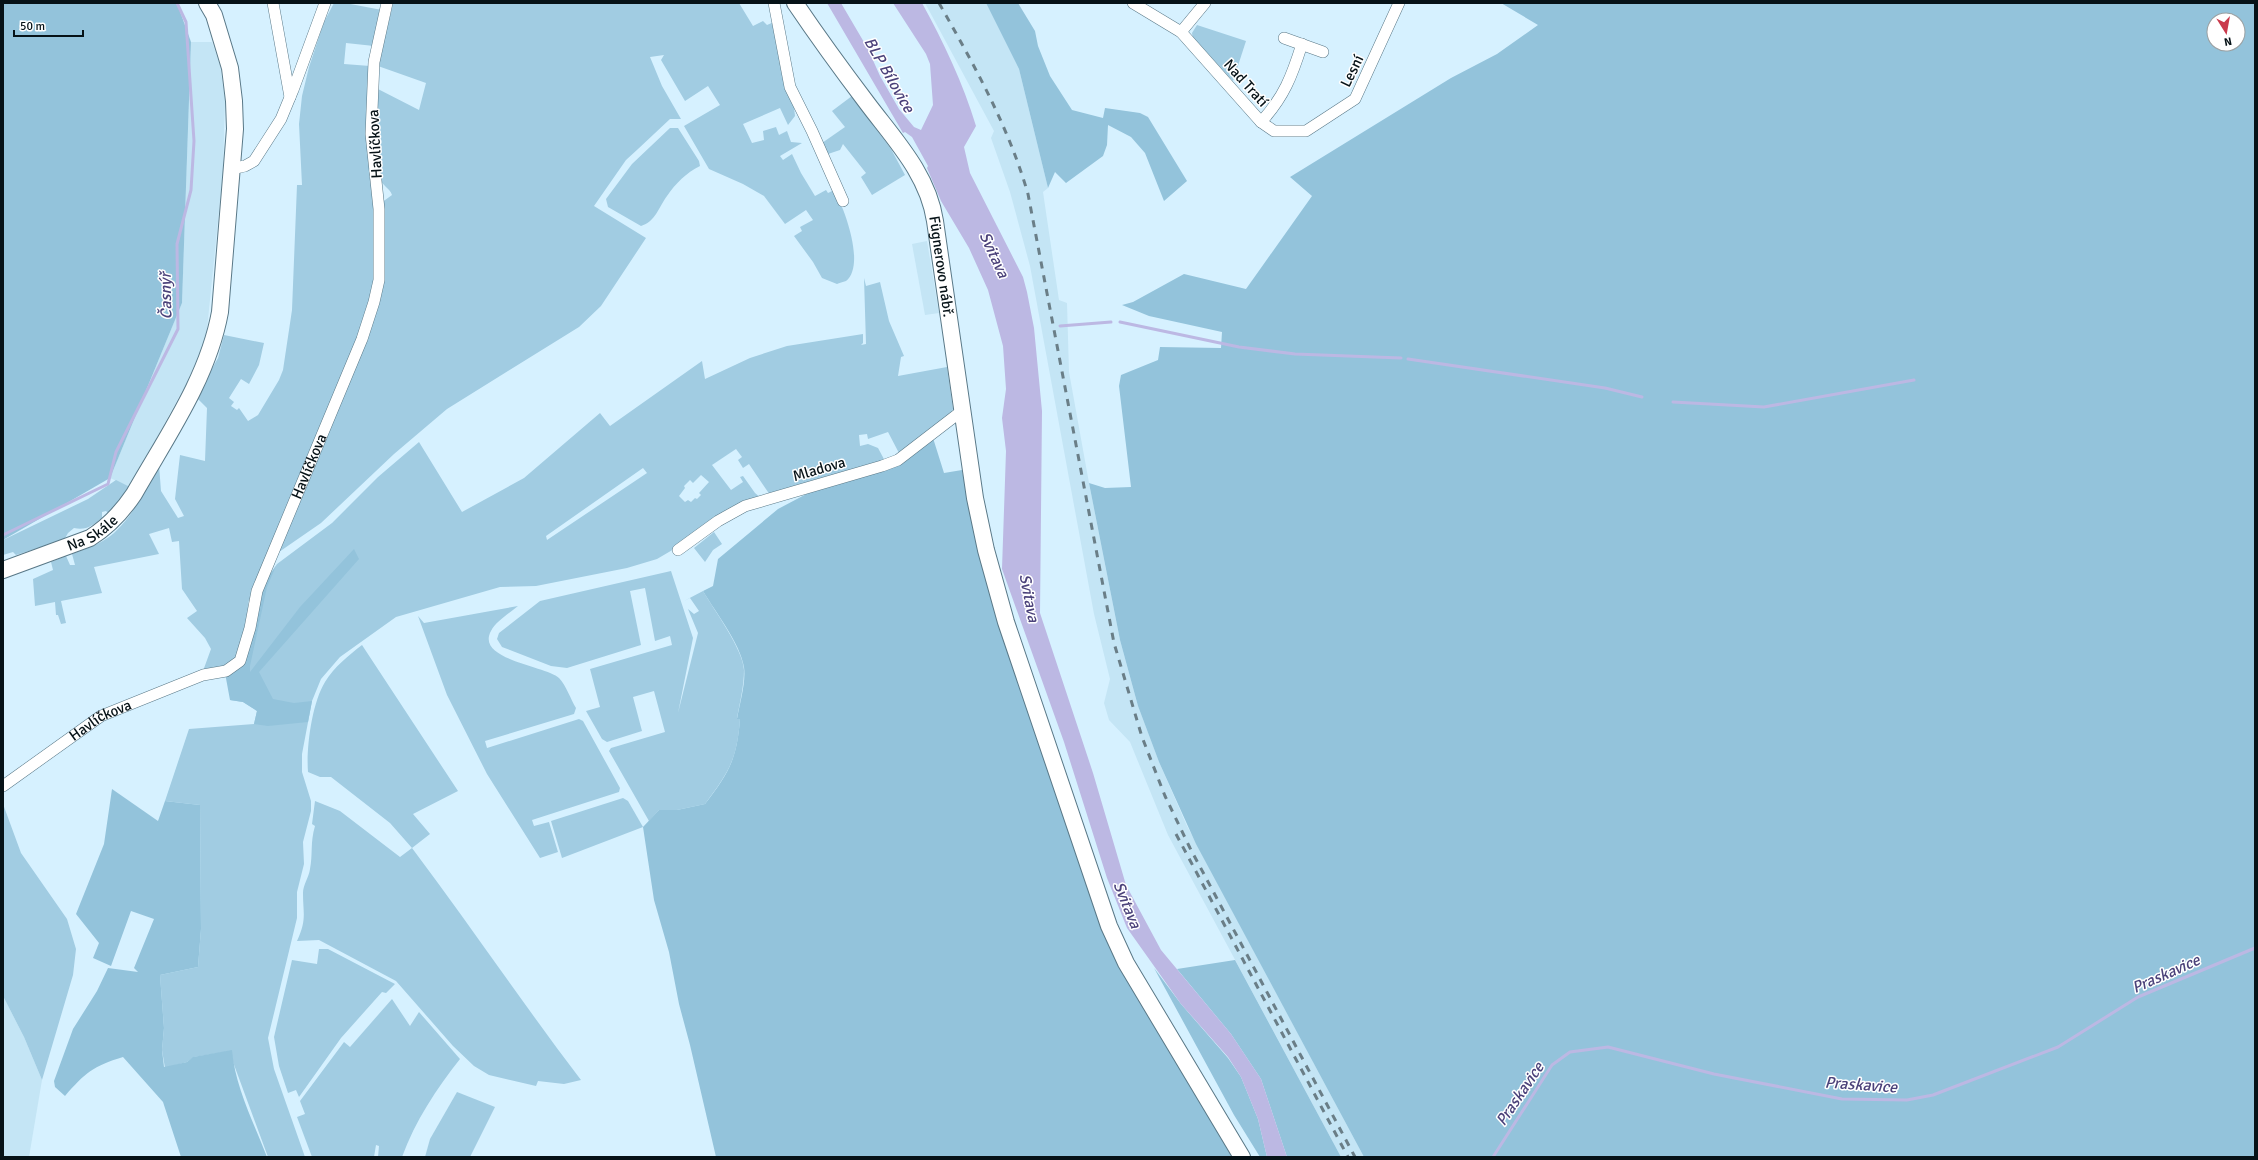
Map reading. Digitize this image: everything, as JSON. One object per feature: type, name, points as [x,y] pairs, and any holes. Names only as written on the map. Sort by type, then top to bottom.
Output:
[{"type":"street","points":[[207,3],[214,16],[230,68],[235,129],[231,169],[249,164],[259,156],[280,119],[290,97],[325,3]]},
{"type":"street","points":[[273,3],[290,97]]},
{"type":"street","name":"Havlíčkova","points":[[3,786],[101,716],[204,675],[226,671],[240,661],[250,628],[257,591],[362,339],[374,302],[379,280],[379,215],[371,134],[374,62],[387,3]]},
{"type":"street","points":[[774,3],[790,87],[812,131],[843,201]]},
{"type":"street","name":"Fügnerovo nábř.","points":[[795,3],[821,41],[910,161],[928,194],[933,210],[975,498],[1006,622],[1109,926],[1126,963],[1242,1157]]},
{"type":"street","name":"Nad Tratí","points":[[1133,3],[1181,32],[1261,122],[1277,105],[1291,80],[1302,44]]},
{"type":"street","points":[[1181,32],[1205,3]]},
{"type":"street","name":"Lesní","points":[[1261,122],[1274,131],[1306,131],[1356,99],[1399,3]]},
{"type":"street","points":[[1284,38],[1323,52]]},
{"type":"street","name":"Na Skále","points":[[3,570],[73,545],[101,531],[111,523],[129,502],[153,461],[204,368],[215,340],[220,312],[231,169]]},
{"type":"street","name":"Mladova","points":[[678,550],[718,522],[745,506],[839,480],[898,460],[963,410]]},
{"type":"shaded area","points":[[3,3],[177,3],[191,42],[182,303],[110,478],[3,540]]},
{"type":"shaded area","points":[[334,3],[345,3],[382,10],[374,46],[346,43],[344,64],[370,66],[378,227],[372,304],[248,603],[245,636],[240,651],[232,665],[203,671],[211,649],[205,638],[187,618],[197,611],[182,589],[179,541],[172,542],[169,528],[149,534],[159,554],[94,567],[102,593],[61,601],[66,623],[61,624],[58,615],[56,615],[55,602],[35,606],[33,579],[53,570],[51,562],[66,556],[70,565],[75,565],[72,554],[89,548],[110,537],[134,510],[159,465],[161,491],[178,518],[184,516],[175,499],[180,455],[205,461],[207,408],[196,397],[218,358],[224,335],[264,343],[259,365],[249,384],[241,379],[229,398],[234,402],[231,406],[237,410],[239,408],[248,421],[258,415],[279,380],[283,370],[292,310],[297,185],[302,185],[299,124],[302,96],[309,67],[324,22]]},
{"type":"shaded area","points":[[393,3],[739,3],[753,26],[763,21],[767,25],[774,22],[795,116],[788,125],[780,108],[743,124],[752,143],[764,140],[763,131],[776,127],[779,135],[787,131],[791,142],[802,143],[780,156],[783,160],[792,154],[801,173],[815,196],[826,190],[828,193],[834,190],[843,209],[851,236],[854,250],[852,273],[846,281],[837,284],[822,278],[813,262],[794,236],[802,231],[800,227],[813,220],[806,210],[785,224],[764,196],[743,184],[709,169],[684,126],[720,105],[708,86],[685,101],[661,60],[664,55],[650,57],[662,86],[681,119],[670,119],[626,160],[594,206],[646,238],[601,306],[579,327],[447,409],[394,454],[321,523],[279,552],[371,320],[381,203],[392,195],[381,181],[376,156],[376,88],[419,110],[426,83],[378,66],[379,54]]},
{"type":"shaded area","points":[[925,3],[986,3],[1019,69],[1048,188],[1043,192],[1059,300],[1067,303],[1069,372],[1089,483],[1120,640],[1138,706],[1159,762],[1187,826],[1364,1157],[1341,1157],[1168,835],[1130,742],[1109,720],[1104,703],[1110,679],[1094,614],[1030,266],[1010,192],[991,138],[994,131]]},
{"type":"shaded area","points":[[986,3],[1018,3],[1035,31],[1038,46],[1050,76],[1072,110],[1103,118],[1105,108],[1140,113],[1148,117],[1187,181],[1164,201],[1145,153],[1131,137],[1108,125],[1107,145],[1103,156],[1066,183],[1055,172],[1048,188],[1019,69]]},
{"type":"shaded area","points":[[1501,3],[2255,3],[2255,1157],[1364,1157],[1196,844],[1159,762],[1138,706],[1120,640],[1089,483],[1105,488],[1131,487],[1119,386],[1121,375],[1158,360],[1160,347],[1221,348],[1222,332],[1149,316],[1122,305],[1133,302],[1184,274],[1246,289],[1312,196],[1290,177],[1451,78],[1497,54],[1538,25]]},
{"type":"shaded area","points":[[1197,25],[1246,41],[1233,81],[1193,38],[1192,33]]},
{"type":"shaded area","points":[[191,42],[212,42],[220,65],[225,100],[223,172],[205,349],[130,487],[110,478],[182,303]]},
{"type":"shaded area","points":[[852,96],[891,149],[905,175],[872,195],[861,177],[866,173],[843,144],[840,150],[828,154],[822,143],[845,127],[832,111]]},
{"type":"shaded area","points":[[670,128],[678,128],[699,161],[700,166],[686,175],[678,183],[667,196],[653,218],[641,226],[608,207],[606,199],[632,164]]},
{"type":"shaded area","points":[[927,241],[939,313],[925,315],[912,244]]},
{"type":"shaded area","points":[[864,278],[866,286],[880,282],[889,321],[904,356],[901,357],[898,376],[947,367],[953,409],[950,415],[900,455],[888,432],[868,439],[867,434],[859,435],[860,446],[868,444],[878,448],[885,461],[770,495],[749,464],[743,468],[738,460],[742,457],[736,449],[712,465],[731,490],[743,482],[740,477],[743,476],[755,493],[761,498],[657,559],[627,568],[536,586],[500,587],[396,617],[340,657],[321,679],[312,701],[302,754],[302,772],[311,801],[311,811],[303,842],[304,864],[297,892],[297,918],[268,1038],[274,1069],[305,1157],[268,1157],[233,1062],[231,1051],[194,1057],[187,1062],[165,1068],[162,1050],[164,1028],[160,975],[198,967],[201,929],[200,805],[165,801],[189,729],[254,724],[257,711],[243,702],[230,700],[231,673],[262,586],[277,564],[332,523],[378,477],[419,442],[462,512],[524,478],[600,413],[610,426],[702,361],[705,379],[750,358],[787,346],[863,334],[863,343],[861,345],[866,344]],"holes":[[[643,468],[647,473],[547,540],[546,536]],[[701,475],[709,482],[699,493],[701,495],[697,499],[695,498],[691,502],[688,500],[685,502],[679,496],[685,488],[684,486],[690,480],[693,483]]]},
{"type":"shaded area","points":[[933,438],[944,473],[962,470],[972,521],[1102,929],[1233,1157],[716,1157],[679,1004],[669,952],[654,900],[643,827],[659,810],[677,810],[705,804],[726,774],[737,745],[740,719],[737,719],[743,686],[744,667],[742,658],[733,638],[703,591],[713,586],[718,559],[778,509],[814,490],[902,464]]},
{"type":"shaded area","points":[[116,480],[130,487],[115,510],[109,514],[106,511],[102,512],[102,518],[96,523],[82,529],[74,528],[68,533],[64,540],[16,555],[13,552],[3,555],[3,540],[88,499]]},
{"type":"shaded area","points":[[714,532],[722,544],[713,550],[705,562],[694,548]]},
{"type":"shaded area","points":[[354,549],[359,559],[259,672],[273,699],[294,703],[312,701],[308,722],[268,726],[254,724],[257,711],[243,702],[230,700],[225,673],[231,673],[262,586],[276,566],[267,587],[250,672],[300,607]]},
{"type":"shaded area","points":[[671,571],[693,638],[678,713],[698,633],[688,609],[694,614],[699,611],[690,598],[684,601],[703,591],[739,651],[742,661],[744,670],[742,694],[737,718],[740,719],[739,733],[734,755],[726,774],[705,804],[677,810],[659,810],[649,821],[609,751],[611,748],[665,732],[654,691],[633,697],[642,731],[607,742],[602,739],[586,711],[600,707],[590,669],[672,645],[670,636],[655,641],[645,588],[630,591],[641,645],[567,668],[551,666],[502,647],[497,639],[499,633],[540,601]]},
{"type":"shaded area","points":[[518,606],[493,627],[489,641],[493,649],[514,661],[552,674],[559,678],[576,708],[574,714],[485,741],[487,748],[579,719],[583,721],[620,788],[619,792],[532,820],[534,826],[549,822],[558,852],[540,858],[487,774],[447,695],[418,616],[424,623]]},
{"type":"shaded area","points":[[362,645],[458,791],[413,814],[430,834],[412,848],[390,823],[331,777],[320,777],[308,772],[309,739],[313,713],[320,691],[337,666]]},
{"type":"shaded area","points":[[112,789],[158,821],[165,801],[200,805],[201,929],[198,967],[160,975],[164,1028],[162,1050],[164,1067],[187,1062],[193,1057],[232,1050],[241,1091],[267,1157],[181,1157],[163,1102],[123,1057],[90,1071],[78,1081],[65,1096],[55,1087],[54,1081],[73,1029],[97,991],[108,968],[138,972],[134,968],[154,919],[131,911],[111,966],[93,958],[99,943],[76,914],[104,844]]},
{"type":"shaded area","points":[[623,798],[628,801],[643,827],[562,858],[551,821]]},
{"type":"shaded area","points":[[315,801],[340,811],[400,857],[412,848],[581,1080],[564,1084],[538,1081],[536,1086],[489,1075],[474,1066],[453,1046],[396,981],[319,940],[297,941],[304,917],[303,890],[311,864],[315,826],[312,824]]},
{"type":"shaded area","points":[[3,804],[21,853],[67,919],[76,949],[73,975],[42,1080],[24,1037],[3,996]]},
{"type":"shaded area","points":[[319,949],[328,949],[395,984],[386,993],[382,992],[341,1038],[299,1097],[296,1090],[288,1093],[279,1066],[274,1037],[292,960],[317,964]]},
{"type":"shaded area","points":[[1235,960],[1341,1157],[1287,1157],[1261,1079],[1231,1034],[1177,969]]},
{"type":"shaded area","points":[[1154,968],[1181,1004],[1228,1058],[1241,1077],[1258,1119],[1267,1157],[1260,1157],[1234,1115]]},
{"type":"shaded area","points":[[3,996],[24,1037],[42,1080],[29,1157],[3,1157]]},
{"type":"shaded area","points":[[392,999],[410,1026],[419,1012],[460,1059],[427,1105],[413,1131],[402,1157],[378,1157],[379,1146],[376,1145],[374,1157],[312,1157],[297,1117],[305,1114],[300,1101],[344,1042],[350,1047]]},
{"type":"shaded area","points":[[457,1092],[495,1107],[470,1157],[425,1157],[430,1139]]},
{"type":"water","name":"Svitava","points":[[827,3],[841,3],[868,49],[880,76],[899,109],[914,127],[921,130],[933,105],[930,64],[926,54],[893,3],[922,3],[938,33],[959,79],[976,126],[964,147],[970,173],[1023,277],[1034,328],[1042,411],[1040,613],[1093,773],[1126,885],[1161,950],[1231,1034],[1261,1079],[1287,1157],[1267,1157],[1258,1119],[1241,1077],[1228,1057],[1181,1004],[1127,928],[1107,878],[1064,742],[1002,569],[1006,451],[1002,418],[1006,389],[1003,346],[988,290],[969,248],[941,201],[927,168],[928,166],[912,137],[905,132],[903,133]]},
{"type":"waterway","name":"Časnýř","points":[[3,535],[108,484],[116,452],[178,329],[177,244],[191,190],[194,141],[186,22],[177,3]]},
{"type":"waterway","points":[[1060,326],[1111,322]]},
{"type":"waterway","points":[[1120,322],[1239,347],[1295,354],[1401,358]]},
{"type":"waterway","points":[[1408,359],[1605,388],[1642,397]]},
{"type":"waterway","points":[[1673,402],[1764,407],[1914,380]]},
{"type":"waterway","name":"Praskavice","points":[[1493,1157],[1552,1065],[1570,1052],[1608,1047],[1714,1074],[1842,1099],[1907,1100],[1933,1095],[2058,1047],[2138,997],[2255,948]]},
{"type":"railway","points":[[939,3],[989,96],[1011,144],[1028,194],[1114,643],[1142,737],[1165,796],[1190,848],[1355,1157]]},
{"type":"railway","points":[[1176,834],[1348,1157]]},
{"type":"water label","name":"BLP Bílovice","points":[[889,75]]}]
